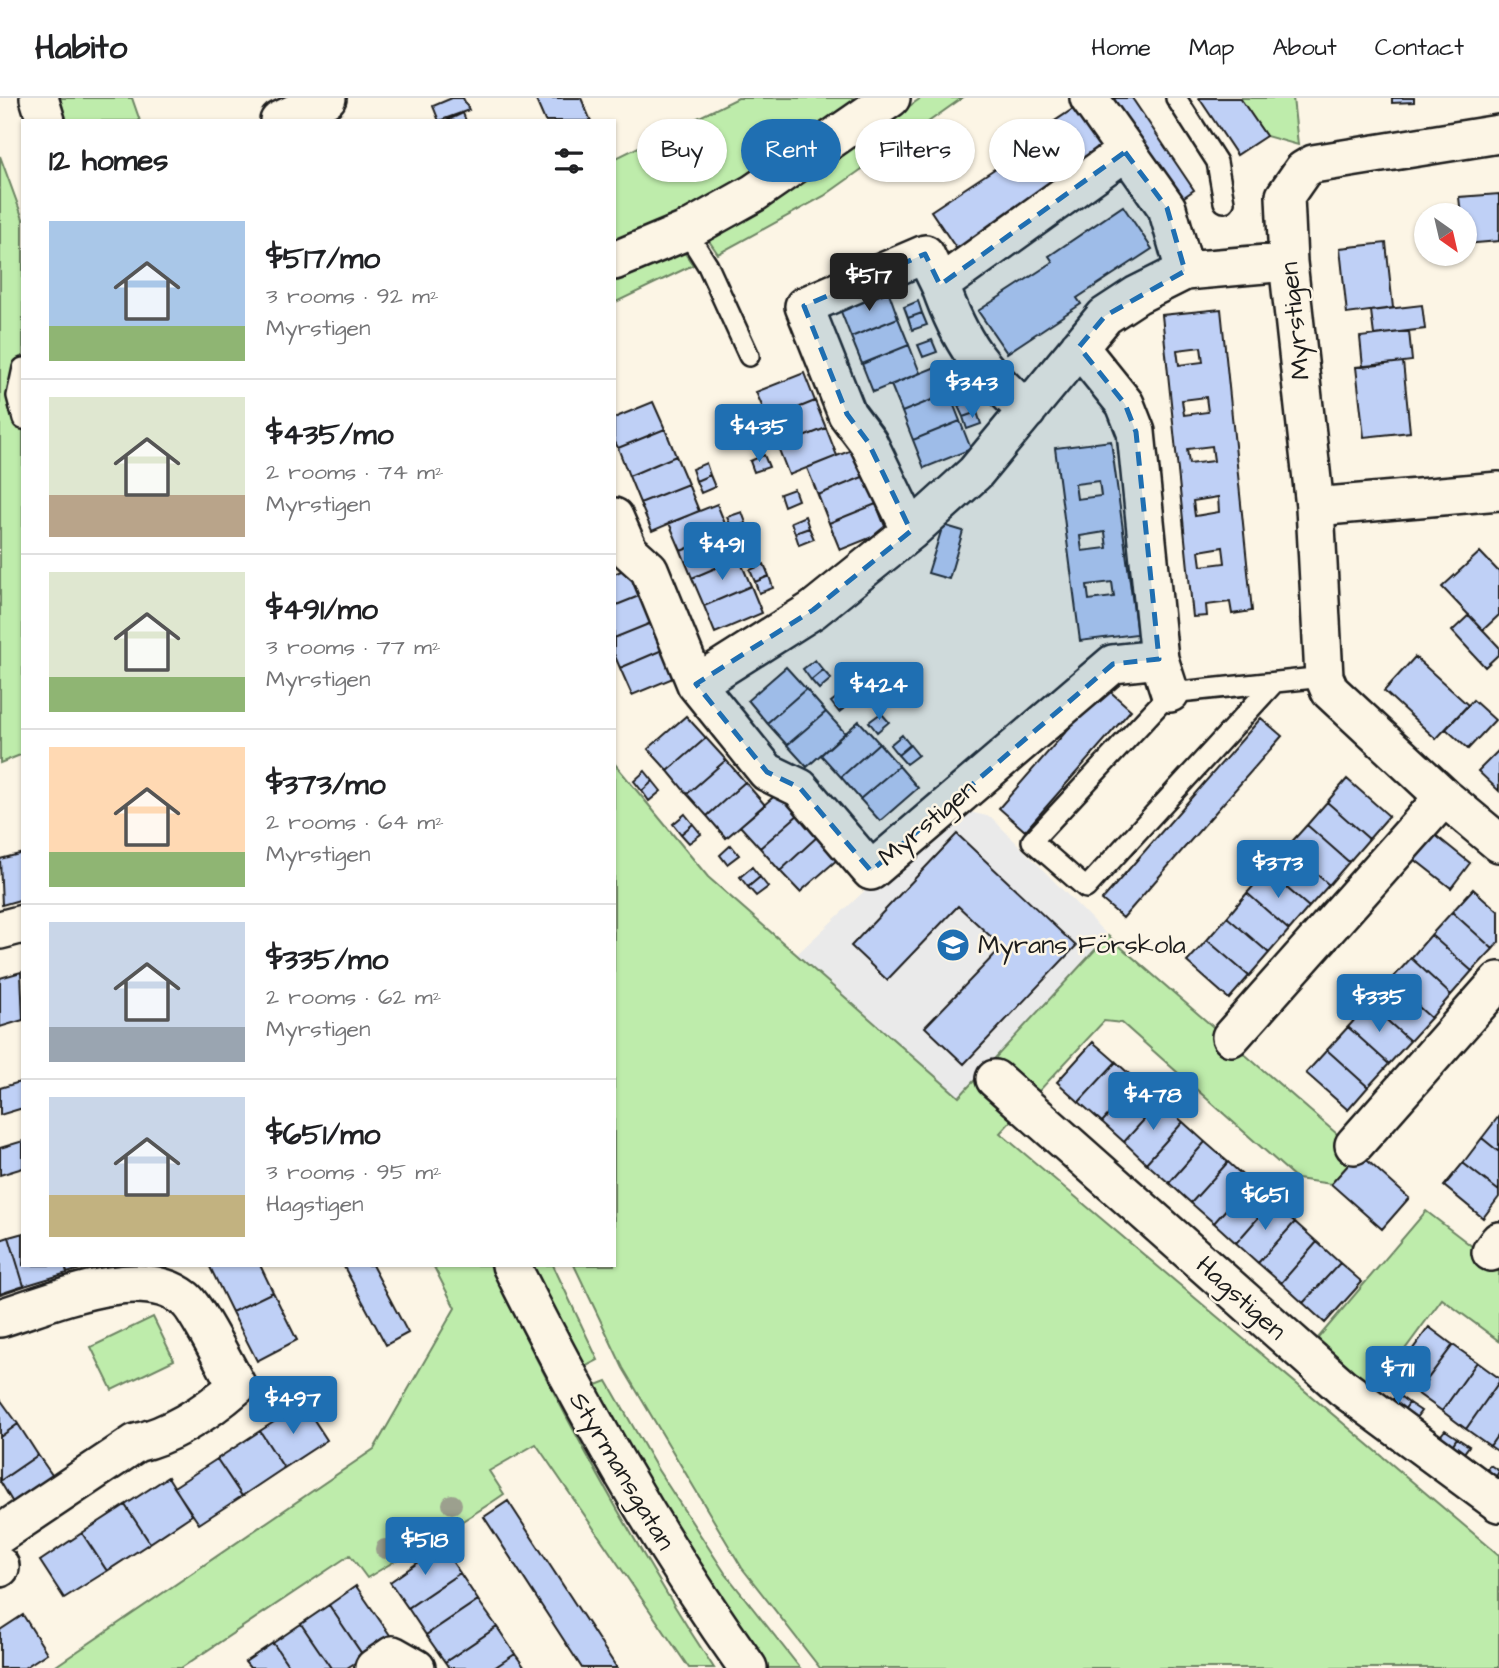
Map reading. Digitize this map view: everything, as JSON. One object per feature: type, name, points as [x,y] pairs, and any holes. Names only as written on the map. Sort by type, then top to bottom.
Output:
[{"type":"street","points":[[39,98],[45,119]]},
{"type":"street","points":[[272,98],[277,119]]},
{"type":"street","points":[[282,119],[327,98]]},
{"type":"street","points":[[616,260],[686,231],[754,193],[891,98]]},
{"type":"street","points":[[1089,98],[1167,208],[1185,271]]},
{"type":"street","name":"Myrstigen","points":[[1324,677],[1315,508],[1288,262],[1285,196],[1303,170],[1312,164],[1499,134]]},
{"type":"street","points":[[940,285],[1125,152]]},
{"type":"street","points":[[911,531],[868,442],[847,414],[804,306],[925,254],[966,347],[992,378],[1027,411]]},
{"type":"street","points":[[696,684],[813,610],[911,531],[975,473],[1105,316],[1137,295],[1185,271],[1288,262]]},
{"type":"street","points":[[1079,347],[1125,404],[1136,432],[1159,659],[1170,693]]},
{"type":"street","points":[[1315,508],[1499,491]]},
{"type":"street","name":"Myrstigen","points":[[616,522],[629,551],[649,569],[696,684],[766,772],[800,788],[871,871],[1113,664],[1159,659]]},
{"type":"street","points":[[1324,677],[1331,691],[1444,797],[1499,843]]},
{"type":"street","points":[[1231,1037],[1444,797]]},
{"type":"street","points":[[0,930],[21,925]]},
{"type":"street","points":[[1354,1145],[1499,981]]},
{"type":"street","name":"Hagstigen","points":[[995,1079],[1342,1387],[1499,1503]]},
{"type":"street","name":"Styrmansgatan","points":[[512,1267],[572,1385],[698,1599],[748,1668]]},
{"type":"street","points":[[0,1318],[127,1283],[157,1285],[187,1299],[237,1386],[211,1408],[169,1432],[136,1443],[0,1534]]},
{"type":"street","points":[[374,1668],[393,1656],[416,1668]]},
{"type":"lane","points":[[1176,98],[1217,162],[1224,202]]},
{"type":"lane","points":[[686,231],[708,266],[749,356]]},
{"type":"lane","points":[[21,377],[17,396],[21,411]]},
{"type":"lane","points":[[1274,683],[1086,888],[1032,841],[1170,693],[1324,677]]},
{"type":"highlighted area","points":[[1125,152],[1167,208],[1185,271],[1105,316],[1079,347],[1125,404],[1136,432],[1159,659],[1113,664],[871,871],[800,788],[767,772],[696,684],[813,610],[911,531],[868,442],[847,414],[804,306],[925,254],[940,285]]},
{"type":"shaded area","name":"Myrans Förskola","points":[[953,808],[991,817],[1108,936],[960,1097],[796,955]]},
{"type":"green space","points":[[60,98],[132,98],[139,119],[66,119]]},
{"type":"green space","points":[[738,98],[863,98],[831,119],[741,119],[741,177],[681,211],[616,241],[616,158],[637,148],[637,182],[727,182],[727,119],[695,119]]},
{"type":"green space","points":[[921,98],[962,98],[932,119],[891,119]]},
{"type":"green space","points":[[1240,98],[1293,98],[1298,145],[1266,136]]},
{"type":"green space","points":[[855,144],[855,174],[824,196],[718,254],[709,241],[713,233],[794,182],[841,182],[841,153]]},
{"type":"green space","points":[[0,156],[21,214],[21,755],[0,763]]},
{"type":"green space","points":[[684,252],[693,265],[616,302],[616,275]]},
{"type":"green space","points":[[616,765],[708,877],[959,1097],[1108,936],[1359,1153],[1331,1184],[1297,1179],[1122,1023],[1104,1021],[1000,1133],[1499,1555],[1499,1668],[820,1668],[742,1568],[623,1368],[575,1267],[616,1267]]},
{"type":"green space","points":[[1426,1211],[1499,1267],[1499,1341],[1442,1299],[1372,1394],[1313,1344]]},
{"type":"green space","points":[[434,1267],[491,1267],[595,1470],[714,1668],[689,1668],[536,1444],[489,1471],[504,1494],[470,1516],[367,1578],[350,1555],[181,1668],[53,1668],[374,1449],[455,1308]]},
{"type":"green space","points":[[526,1267],[554,1267],[598,1360],[579,1370]]},
{"type":"green space","points":[[153,1317],[174,1360],[112,1390],[91,1347]]},
{"type":"green space","points":[[607,1381],[658,1470],[725,1573],[800,1668],[761,1668],[589,1388]]},
{"type":"building","points":[[452,98],[463,98],[469,110],[438,119],[433,106]]},
{"type":"building","points":[[535,98],[581,98],[590,119],[544,119]]},
{"type":"building","points":[[1099,98],[1132,98],[1194,190],[1171,206]]},
{"type":"building","points":[[1199,98],[1240,98],[1266,136],[1237,155]]},
{"type":"building","points":[[1392,98],[1414,98],[1414,102],[1392,103]]},
{"type":"building","points":[[1076,107],[1084,119],[1058,119]]},
{"type":"building","points":[[463,113],[465,119],[450,119]]},
{"type":"building","points":[[1085,120],[1104,149],[1085,163]]},
{"type":"building","points":[[989,173],[989,182],[1059,182],[960,254],[931,211]]},
{"type":"building","points":[[1499,194],[1499,241],[1477,243],[1477,203],[1460,203],[1459,197]]},
{"type":"building","points":[[1123,206],[1152,249],[1077,298],[1081,304],[1007,353],[978,311],[1053,262],[1049,256]]},
{"type":"building","points":[[1386,243],[1393,308],[1347,314],[1340,248]]},
{"type":"building","points":[[888,290],[898,318],[851,337],[840,309]]},
{"type":"building","points":[[918,301],[922,313],[908,318],[904,307]]},
{"type":"building","points":[[1422,305],[1425,329],[1374,335],[1371,311]]},
{"type":"building","points":[[1221,309],[1252,611],[1232,614],[1230,602],[1206,605],[1207,616],[1193,617],[1162,315]],"holes":[[[1201,347],[1203,362],[1179,365],[1177,350]],[[1206,397],[1208,412],[1184,415],[1182,400]],[[1212,446],[1214,461],[1189,464],[1187,449]],[[1218,497],[1219,512],[1195,516],[1193,501]],[[1223,547],[1225,563],[1201,566],[1199,551]]]},
{"type":"building","points":[[922,313],[927,325],[912,330],[908,318]]},
{"type":"building","points":[[898,318],[909,345],[862,364],[851,337]]},
{"type":"building","points":[[1409,331],[1412,361],[1363,367],[1360,337]]},
{"type":"building","points":[[932,340],[937,352],[923,357],[918,345]]},
{"type":"building","points":[[909,345],[920,373],[873,392],[862,364]]},
{"type":"building","points":[[1403,362],[1410,432],[1364,437],[1356,367]]},
{"type":"building","points":[[938,366],[949,393],[902,412],[891,385]]},
{"type":"building","points":[[962,372],[967,384],[953,390],[948,378]]},
{"type":"building","points":[[804,373],[815,401],[768,420],[756,392]]},
{"type":"building","points":[[949,393],[960,421],[913,440],[902,412]]},
{"type":"building","points":[[972,400],[977,412],[963,417],[958,406]]},
{"type":"building","points":[[815,401],[826,428],[778,447],[768,420]]},
{"type":"building","points":[[653,402],[665,429],[618,448],[616,417]]},
{"type":"building","points":[[977,412],[981,424],[967,429],[963,417]]},
{"type":"building","points":[[750,416],[754,428],[740,433],[735,421]]},
{"type":"building","points":[[960,421],[971,449],[924,468],[913,440]]},
{"type":"building","points":[[754,428],[758,439],[744,445],[740,433]]},
{"type":"building","points":[[826,428],[837,456],[789,475],[778,447]]},
{"type":"building","points":[[665,429],[676,456],[629,476],[618,448]]},
{"type":"building","points":[[1111,441],[1137,634],[1080,641],[1055,448]],"holes":[[[1099,481],[1101,496],[1077,499],[1075,484]],[[1105,532],[1107,548],[1082,551],[1080,536]],[[1112,582],[1114,597],[1089,600],[1087,585]]]},
{"type":"building","points":[[854,449],[865,476],[818,495],[807,468]]},
{"type":"building","points":[[764,455],[769,467],[754,472],[750,461]]},
{"type":"building","points":[[676,456],[688,484],[640,503],[629,476]]},
{"type":"building","points":[[706,463],[710,475],[696,481],[692,469]]},
{"type":"building","points":[[710,475],[715,487],[701,493],[696,481]]},
{"type":"building","points":[[865,476],[876,504],[829,523],[818,495]]},
{"type":"building","points":[[688,484],[699,511],[652,531],[640,503]]},
{"type":"building","points":[[794,489],[798,500],[784,506],[780,494]]},
{"type":"building","points":[[717,504],[728,531],[681,551],[669,523]]},
{"type":"building","points":[[876,504],[887,531],[840,550],[829,523]]},
{"type":"building","points":[[742,512],[746,523],[732,529],[727,517]]},
{"type":"building","points":[[805,516],[809,528],[795,533],[791,522]]},
{"type":"building","points":[[746,523],[750,535],[736,540],[732,529]]},
{"type":"building","points":[[943,525],[963,531],[949,579],[928,573]]},
{"type":"building","points":[[809,528],[814,539],[799,545],[795,533]]},
{"type":"building","points":[[728,531],[739,558],[692,578],[681,551]]},
{"type":"building","points":[[1480,552],[1499,572],[1499,615],[1483,630],[1442,587]]},
{"type":"building","points":[[739,558],[751,586],[704,606],[692,578]]},
{"type":"building","points":[[764,564],[769,576],[755,582],[750,570]]},
{"type":"building","points":[[633,566],[644,594],[616,605],[616,573]]},
{"type":"building","points":[[769,576],[773,588],[759,593],[755,582]]},
{"type":"building","points":[[751,586],[762,613],[715,633],[704,606]]},
{"type":"building","points":[[644,594],[656,621],[616,637],[616,605]]},
{"type":"building","points":[[1469,615],[1499,647],[1499,654],[1485,667],[1452,631]]},
{"type":"building","points":[[656,621],[667,648],[620,668],[616,659],[616,637]]},
{"type":"building","points":[[667,648],[678,676],[632,695],[620,668]]},
{"type":"building","points":[[1415,657],[1468,705],[1436,739],[1384,691]]},
{"type":"building","points":[[815,660],[823,670],[811,680],[803,669]]},
{"type":"building","points":[[786,667],[806,689],[767,723],[748,700]]},
{"type":"building","points":[[823,670],[831,679],[819,689],[811,680]]},
{"type":"building","points":[[1105,687],[1131,710],[1025,831],[999,808]]},
{"type":"building","points":[[806,689],[826,712],[787,745],[767,723]]},
{"type":"building","points":[[843,693],[851,703],[839,712],[831,702]]},
{"type":"building","points":[[1473,700],[1495,720],[1468,749],[1446,729]]},
{"type":"building","points":[[826,712],[845,733],[807,767],[787,745]]},
{"type":"building","points":[[881,713],[889,722],[877,732],[869,722]]},
{"type":"building","points":[[686,716],[706,738],[668,771],[648,749]]},
{"type":"building","points":[[1261,718],[1282,736],[1123,918],[1102,900]]},
{"type":"building","points":[[859,721],[879,743],[841,777],[821,755]]},
{"type":"building","points":[[902,735],[910,745],[898,755],[890,745]]},
{"type":"building","points":[[706,738],[726,760],[687,794],[668,771]]},
{"type":"building","points":[[879,743],[899,766],[860,799],[841,777]]},
{"type":"building","points":[[910,745],[918,755],[906,764],[898,755]]},
{"type":"building","points":[[1499,750],[1499,791],[1478,771]]},
{"type":"building","points":[[726,760],[745,782],[707,816],[687,794]]},
{"type":"building","points":[[899,766],[918,788],[880,821],[860,799]]},
{"type":"building","points":[[645,771],[653,781],[642,791],[634,781]]},
{"type":"building","points":[[1347,779],[1389,816],[1369,839],[1327,802]]},
{"type":"building","points":[[653,781],[661,791],[649,801],[642,791]]},
{"type":"building","points":[[745,782],[765,805],[726,838],[707,816]]},
{"type":"building","points":[[779,792],[799,814],[760,848],[740,826]]},
{"type":"building","points":[[1327,802],[1369,839],[1349,862],[1307,825]]},
{"type":"building","points":[[685,814],[693,824],[681,834],[673,824]]},
{"type":"building","points":[[799,814],[818,836],[780,871],[760,848]]},
{"type":"building","points":[[693,824],[701,834],[689,843],[681,834]]},
{"type":"building","points":[[1307,825],[1349,862],[1329,885],[1287,847]]},
{"type":"building","points":[[1429,830],[1470,863],[1451,888],[1409,855]]},
{"type":"building","points":[[957,834],[1076,946],[964,1064],[925,1027],[1002,947],[958,906],[887,980],[851,946]]},
{"type":"building","points":[[818,836],[838,859],[800,892],[780,871]]},
{"type":"building","points":[[731,845],[739,855],[727,864],[720,855]]},
{"type":"building","points":[[1287,847],[1329,885],[1309,907],[1267,871]]},
{"type":"building","points":[[21,854],[21,900],[2,905],[0,859]]},
{"type":"building","points":[[752,867],[760,877],[748,887],[740,877]]},
{"type":"building","points":[[1267,871],[1309,907],[1289,930],[1247,893]]},
{"type":"building","points":[[760,877],[768,887],[756,896],[748,887]]},
{"type":"building","points":[[1473,889],[1499,912],[1499,942],[1493,949],[1452,912]]},
{"type":"building","points":[[1247,893],[1289,930],[1269,953],[1227,917]]},
{"type":"building","points":[[1452,912],[1493,949],[1472,971],[1431,935]]},
{"type":"building","points":[[1227,917],[1269,953],[1249,976],[1207,940]]},
{"type":"building","points":[[1431,935],[1472,971],[1451,995],[1411,958]]},
{"type":"building","points":[[1207,940],[1249,976],[1229,999],[1187,962]]},
{"type":"building","points":[[1411,958],[1451,995],[1431,1018],[1390,981]]},
{"type":"building","points":[[21,972],[21,1021],[0,1027],[0,978]]},
{"type":"building","points":[[1390,981],[1431,1018],[1410,1041],[1369,1004]]},
{"type":"building","points":[[1369,1004],[1410,1041],[1389,1064],[1348,1027]]},
{"type":"building","points":[[1348,1027],[1389,1064],[1368,1087],[1327,1050]]},
{"type":"building","points":[[1093,1042],[1116,1062],[1079,1102],[1057,1082]]},
{"type":"building","points":[[1327,1050],[1368,1087],[1348,1110],[1306,1073]]},
{"type":"building","points":[[1116,1062],[1138,1082],[1102,1122],[1079,1102]]},
{"type":"building","points":[[21,1082],[21,1109],[0,1115],[0,1088]]},
{"type":"building","points":[[1138,1082],[1160,1102],[1124,1142],[1102,1122]]},
{"type":"building","points":[[1160,1102],[1183,1122],[1146,1163],[1124,1142]]},
{"type":"building","points":[[1499,1116],[1499,1152],[1482,1138]]},
{"type":"building","points":[[1183,1122],[1205,1142],[1169,1183],[1146,1163]]},
{"type":"building","points":[[1482,1138],[1499,1152],[1499,1191],[1463,1163]]},
{"type":"building","points":[[21,1142],[21,1169],[0,1175],[0,1148]]},
{"type":"building","points":[[1205,1142],[1228,1162],[1191,1203],[1169,1183]]},
{"type":"building","points":[[1359,1153],[1409,1198],[1382,1229],[1331,1184]]},
{"type":"building","points":[[1228,1162],[1250,1182],[1214,1223],[1191,1203]]},
{"type":"building","points":[[1463,1163],[1499,1191],[1499,1197],[1483,1218],[1444,1186]]},
{"type":"building","points":[[1250,1182],[1272,1202],[1236,1243],[1214,1223]]},
{"type":"building","points":[[1272,1202],[1295,1222],[1258,1263],[1236,1243]]},
{"type":"building","points":[[1295,1222],[1317,1242],[1281,1283],[1258,1263]]},
{"type":"building","points":[[21,1234],[21,1267],[66,1267],[67,1273],[24,1286],[9,1237]]},
{"type":"building","points":[[9,1237],[24,1286],[0,1294],[0,1240]]},
{"type":"building","points":[[1317,1242],[1340,1263],[1303,1303],[1281,1283]]},
{"type":"building","points":[[1340,1263],[1362,1282],[1325,1323],[1303,1303]]},
{"type":"building","points":[[66,1267],[86,1267],[67,1273]]},
{"type":"building","points":[[210,1267],[261,1267],[273,1292],[232,1312]]},
{"type":"building","points":[[344,1267],[373,1267],[408,1333],[386,1345]]},
{"type":"building","points":[[273,1292],[297,1340],[257,1361],[232,1312]]},
{"type":"building","points":[[1429,1327],[1453,1345],[1417,1393],[1393,1376]]},
{"type":"building","points":[[1453,1345],[1477,1362],[1442,1411],[1417,1393]]},
{"type":"building","points":[[1477,1362],[1499,1378],[1499,1382],[1466,1429],[1442,1411]]},
{"type":"building","points":[[1499,1382],[1499,1433],[1490,1446],[1466,1429]]},
{"type":"building","points":[[1397,1394],[1409,1403],[1399,1417],[1387,1409]]},
{"type":"building","points":[[0,1399],[18,1424],[0,1437]]},
{"type":"building","points":[[303,1403],[327,1440],[284,1468],[260,1431]]},
{"type":"building","points":[[1409,1403],[1421,1411],[1410,1426],[1399,1417]]},
{"type":"building","points":[[18,1424],[38,1455],[0,1481],[0,1437]]},
{"type":"building","points":[[1445,1430],[1457,1438],[1447,1453],[1434,1444]]},
{"type":"building","points":[[260,1431],[284,1468],[242,1496],[217,1459]]},
{"type":"building","points":[[1499,1433],[1499,1452],[1490,1446]]},
{"type":"building","points":[[1457,1438],[1469,1446],[1458,1461],[1447,1453]]},
{"type":"building","points":[[38,1455],[59,1485],[19,1513],[0,1481]]},
{"type":"building","points":[[217,1459],[242,1496],[199,1524],[174,1487]]},
{"type":"building","points":[[1490,1465],[1499,1471],[1491,1488],[1479,1479]]},
{"type":"building","points":[[168,1477],[192,1515],[150,1543],[125,1505]]},
{"type":"building","points":[[508,1501],[617,1668],[582,1668],[484,1517]]},
{"type":"building","points":[[125,1505],[150,1543],[107,1571],[82,1533]]},
{"type":"building","points":[[82,1533],[107,1571],[64,1598],[40,1561]]},
{"type":"building","points":[[442,1546],[460,1573],[408,1608],[390,1582]]},
{"type":"building","points":[[460,1573],[478,1600],[426,1635],[408,1608]]},
{"type":"building","points":[[356,1586],[392,1638],[364,1657],[329,1605]]},
{"type":"building","points":[[478,1600],[497,1627],[445,1662],[426,1635]]},
{"type":"building","points":[[329,1605],[364,1657],[347,1668],[331,1668],[301,1624]]},
{"type":"building","points":[[23,1615],[47,1653],[24,1668],[0,1668],[0,1630]]},
{"type":"building","points":[[301,1624],[331,1668],[290,1668],[273,1643]]},
{"type":"building","points":[[497,1627],[515,1654],[494,1668],[449,1668],[445,1662]]},
{"type":"building","points":[[273,1643],[290,1668],[250,1668],[245,1662]]},
{"type":"building","points":[[515,1654],[525,1668],[494,1668]]},
{"type":"place","name":"Myrans Förskola","points":[[953,945]]}]
